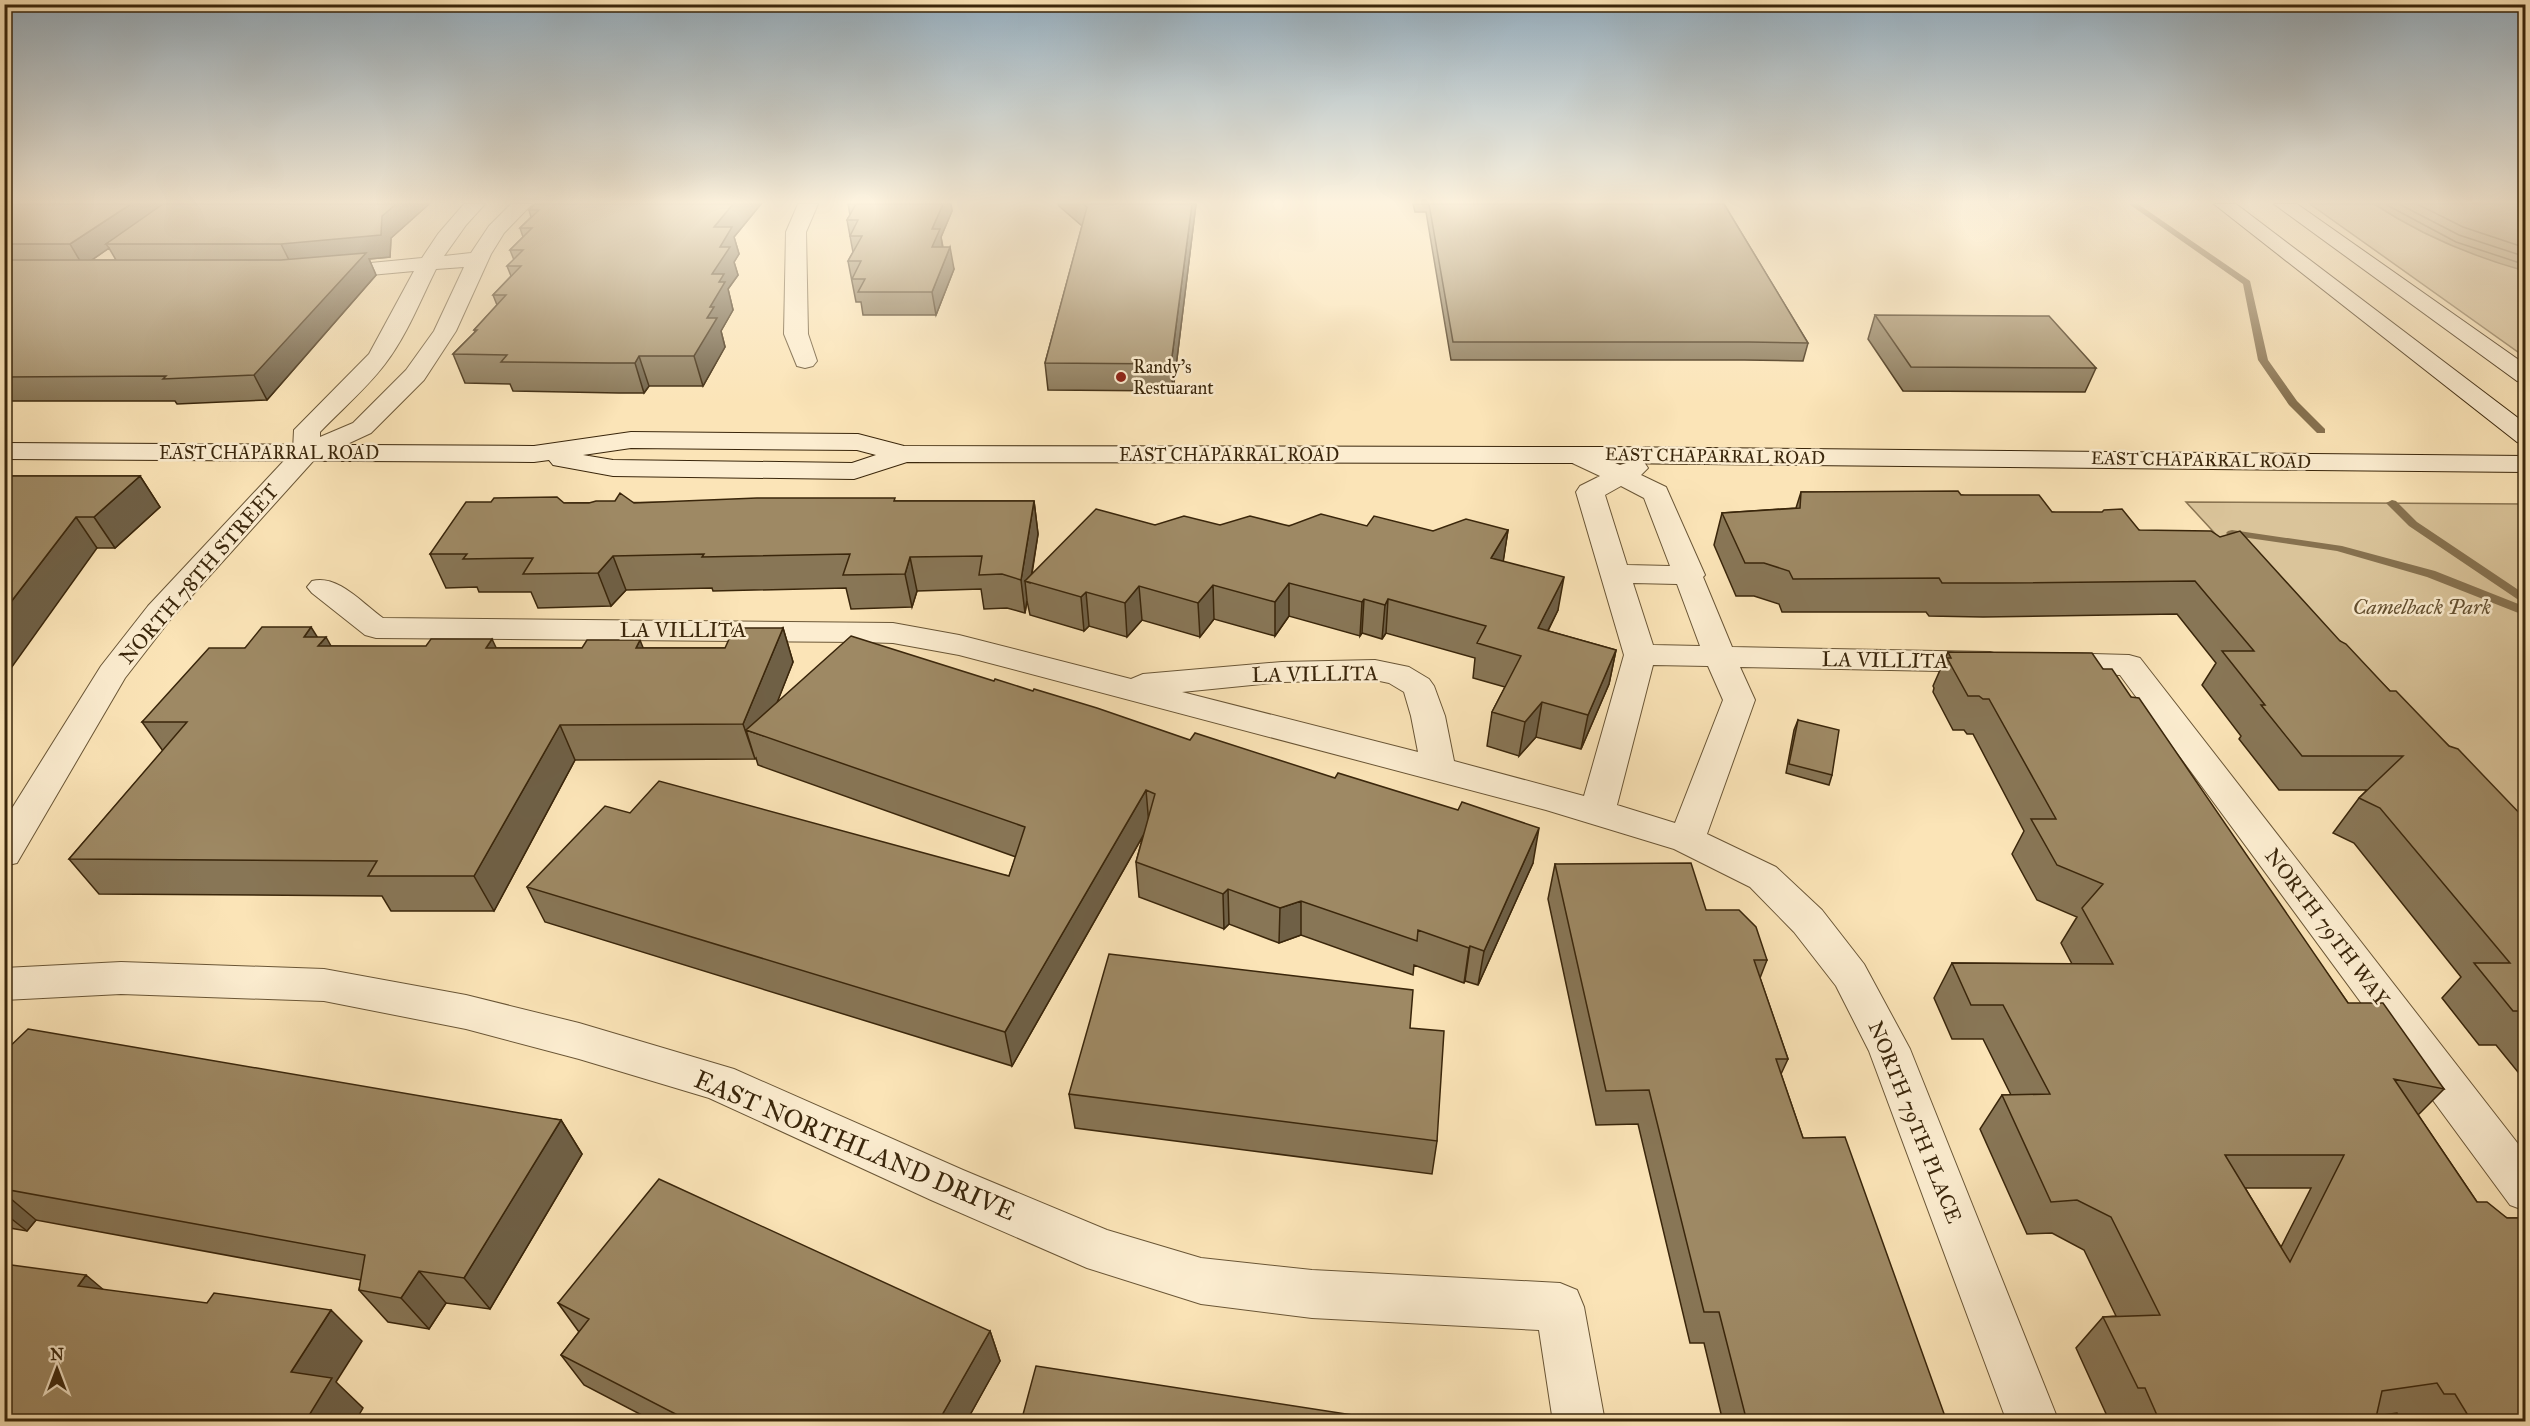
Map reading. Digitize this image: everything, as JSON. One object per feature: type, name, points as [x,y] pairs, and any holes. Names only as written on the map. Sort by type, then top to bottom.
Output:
[{"type":"street","points":[[302,274],[350,271]]},
{"type":"street","points":[[306,453],[307,430],[372,366],[400,321],[424,271]]},
{"type":"street","name":"NORTH 78TH STREET","points":[[4,853],[112,673],[159,613],[306,453],[362,428],[415,375],[446,331],[473,271]]},
{"type":"street","points":[[796,271],[796,334],[805,361]]},
{"type":"street","points":[[2310,271],[2526,437]]},
{"type":"street","points":[[2378,271],[2526,376]]},
{"type":"street","name":"EAST CHAPARRAL ROAD","points":[[4,451],[534,454],[614,468],[854,471],[904,454],[1577,455],[2526,464]]},
{"type":"street","points":[[1577,455],[1656,493],[1739,700],[1687,840]]},
{"type":"street","points":[[1597,812],[1640,655],[1590,492],[1619,475],[1662,456]]},
{"type":"street","points":[[1615,574],[1690,575]]},
{"type":"street","name":"LA VILLITA","points":[[322,587],[376,628],[893,633],[959,645],[1438,768],[1597,812],[1687,840]]},
{"type":"street","name":"LA VILLITA","points":[[1640,655],[2129,665]]},
{"type":"street","name":"NORTH 79TH WAY","points":[[2129,665],[2526,1190]]},
{"type":"street","name":"LA VILLITA","points":[[1124,687],[1282,672],[1375,670],[1398,674],[1418,686],[1428,716],[1438,768]]},
{"type":"street","name":"NORTH 79TH PLACE","points":[[1687,840],[1763,877],[1808,921],[1850,975],[1889,1049],[2033,1422]]},
{"type":"street","name":"EAST NORTHLAND DRIVE","points":[[4,984],[121,978],[324,986],[466,1012],[579,1041],[719,1082],[947,1185],[1104,1252],[1202,1281],[1312,1294],[1560,1307],[1579,1422]]},
{"type":"green space","points":[[2404,271],[2525,271],[2525,357]]},
{"type":"green space","name":"Camelback Park","points":[[2186,502],[2525,504],[2525,870]]},
{"type":"building","points":[[4,271],[350,271],[254,375],[163,379],[166,376],[4,377]]},
{"type":"building","points":[[517,271],[714,271],[712,274],[724,274],[719,282],[725,282],[710,307],[714,307],[707,318],[717,318],[694,356],[639,356],[635,363],[501,362],[507,355],[453,354],[477,330],[474,330],[506,295],[493,295]]},
{"type":"building","points":[[856,271],[941,271],[932,292],[858,292],[865,279],[852,279]]},
{"type":"building","points":[[1070,271],[1183,271],[1171,364],[1045,363]]},
{"type":"building","points":[[1441,271],[1764,271],[1808,343],[1749,342],[1453,342]]},
{"type":"building","points":[[1875,315],[2049,316],[2096,368],[1911,367]]},
{"type":"building","points":[[4,476],[140,476],[94,517],[76,517],[4,611]]},
{"type":"building","points":[[1958,491],[1961,495],[2039,495],[2052,512],[2102,512],[2122,509],[2139,530],[2211,531],[2220,537],[2240,531],[2340,641],[2346,644],[2390,691],[2396,691],[2449,746],[2458,749],[2526,820],[2526,1011],[2513,1011],[2474,963],[2510,963],[2380,808],[2359,798],[2403,756],[2302,756],[2222,651],[2254,651],[2195,581],[1942,583],[1939,578],[1793,579],[1789,571],[1764,563],[1745,563],[1722,513],[1800,508],[1801,492]]},
{"type":"building","points":[[620,493],[634,503],[757,498],[1034,501],[1021,580],[1002,574],[979,575],[982,556],[910,557],[905,574],[843,575],[850,554],[702,557],[704,554],[613,556],[598,573],[523,574],[533,558],[463,559],[467,554],[430,554],[466,502],[491,502],[494,498],[557,497],[564,503],[589,503],[615,501]]},
{"type":"building","points":[[1096,509],[1155,525],[1184,516],[1220,525],[1250,516],[1289,526],[1321,514],[1367,526],[1374,516],[1433,531],[1466,519],[1508,530],[1491,558],[1564,577],[1538,628],[1616,650],[1588,715],[1542,702],[1525,722],[1492,712],[1521,656],[1477,643],[1486,626],[1388,599],[1385,605],[1364,599],[1362,602],[1289,583],[1275,602],[1213,585],[1198,603],[1139,586],[1125,603],[1086,592],[1081,597],[1025,581]]},
{"type":"building","points":[[262,627],[311,627],[304,637],[326,637],[318,646],[426,646],[431,639],[492,639],[486,648],[582,648],[587,640],[640,640],[636,648],[725,648],[734,628],[783,628],[743,724],[560,725],[474,876],[368,876],[377,861],[69,859],[187,722],[142,722],[209,648],[245,648]]},
{"type":"building","points":[[851,636],[994,681],[995,679],[1033,691],[1034,689],[1097,708],[1190,740],[1195,733],[1335,778],[1338,773],[1458,810],[1462,802],[1539,828],[1484,951],[1418,930],[1417,941],[1301,901],[1280,908],[1228,889],[1223,894],[1136,862],[1155,794],[1146,790],[1005,1032],[527,887],[605,806],[630,813],[659,781],[1009,876],[1025,827],[746,730]]},
{"type":"building","points":[[1948,652],[2092,653],[2103,669],[2112,669],[2131,697],[2139,698],[2348,1003],[2383,1003],[2444,1089],[2394,1079],[2477,1202],[2487,1202],[2507,1218],[2526,1218],[2526,1260],[2524,1260],[2526,1263],[2526,1422],[2472,1422],[2455,1394],[2444,1394],[2437,1383],[2382,1391],[2375,1422],[2160,1422],[2145,1388],[2138,1388],[2103,1317],[2160,1315],[2111,1217],[2077,1200],[2051,1202],[2002,1095],[2050,1094],[2003,1005],[1971,1005],[1952,963],[2113,964],[2082,908],[2103,884],[2057,865],[2031,819],[2056,819],[1989,699],[1968,696],[1947,658],[1951,658]],"holes":[[[2225,1155],[2344,1155],[2290,1262]]]},
{"type":"building","points":[[1798,720],[1839,730],[1832,775],[1789,764]]},
{"type":"building","points":[[1691,863],[1706,910],[1739,910],[1756,927],[1767,960],[1754,960],[1788,1059],[1776,1059],[1803,1138],[1845,1137],[1947,1422],[1747,1422],[1719,1312],[1704,1312],[1649,1090],[1606,1091],[1555,864]]},
{"type":"building","points":[[1109,954],[1413,990],[1410,1028],[1444,1031],[1437,1141],[1069,1094]]},
{"type":"building","points":[[28,1029],[561,1120],[464,1278],[419,1271],[401,1298],[359,1290],[365,1255],[4,1189],[4,1052]]},
{"type":"building","points":[[659,1179],[990,1331],[938,1422],[691,1422],[561,1355],[589,1319],[558,1303]]},
{"type":"building","points":[[4,1264],[86,1275],[78,1286],[207,1303],[214,1293],[331,1310],[291,1372],[332,1378],[305,1422],[4,1422]]},
{"type":"building","points":[[1036,1366],[1398,1422],[1021,1422]]},
{"type":"waterway","points":[[2229,271],[2247,283],[2263,360],[2293,403],[2321,431]]},
{"type":"waterway","points":[[2392,503],[2413,524],[2526,601]]},
{"type":"waterway","points":[[2232,533],[2338,548],[2431,574],[2526,612]]},
{"type":"place","name":"Randy’s Restuarant","points":[[1121,377]]}]
